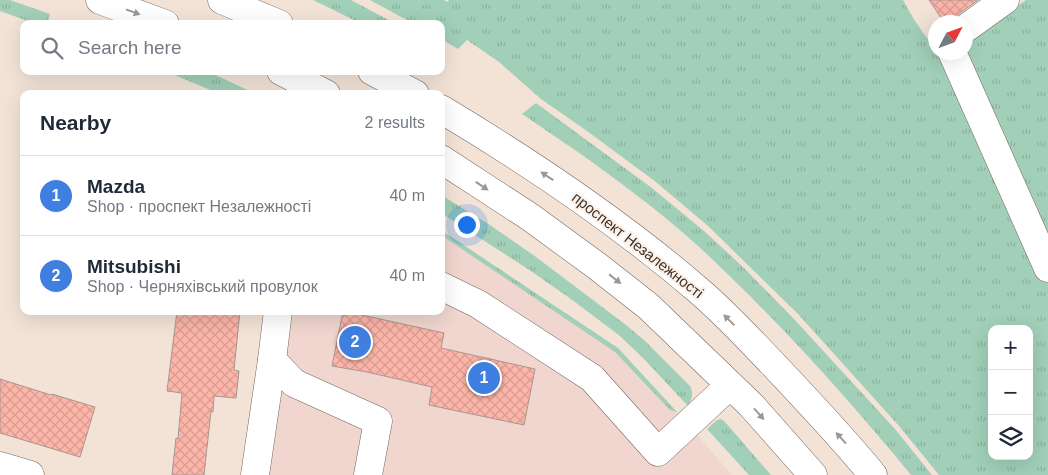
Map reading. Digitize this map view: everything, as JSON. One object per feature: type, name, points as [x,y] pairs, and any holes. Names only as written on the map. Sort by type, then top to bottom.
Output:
[{"type":"main road","points":[[100,0],[154,20]]},
{"type":"main road","points":[[222,0],[270,20]]},
{"type":"main road","points":[[973,23],[1006,0]]},
{"type":"main road","points":[[956,60],[1048,268]]},
{"type":"main road","points":[[288,75],[314,90]]},
{"type":"main road","points":[[379,75],[408,90]]},
{"type":"main road","name":"проспект Незалежності","points":[[445,111],[495,141],[561,185],[637,240],[699,291],[796,388],[873,475]]},
{"type":"main road","points":[[445,162],[530,217],[598,266],[648,306],[751,405],[814,475]]},
{"type":"main road","points":[[445,288],[478,304],[592,378],[658,452],[730,385]]},
{"type":"main road","points":[[255,475],[278,315]]},
{"type":"main road","points":[[272,360],[294,383],[378,421],[368,475]]},
{"type":"main road","points":[[0,466],[30,475]]},
{"type":"shaded area","points":[[445,233],[618,348],[732,475],[260,475],[288,315],[445,315]]},
{"type":"green space","points":[[0,0],[10,0],[50,14],[48,20],[25,20],[0,11]]},
{"type":"green space","points":[[313,0],[351,0],[388,20],[354,20]]},
{"type":"green space","points":[[370,0],[444,0],[447,2],[449,0],[903,0],[928,38],[928,60],[944,60],[1048,283],[1048,475],[939,475],[899,426],[798,314],[708,226],[656,182],[541,99],[499,62],[467,40],[458,49],[445,41],[445,20],[407,20]]},
{"type":"green space","points":[[1026,0],[1048,0],[1048,253],[969,60],[973,60],[973,36]]},
{"type":"green space","points":[[175,75],[216,75],[247,90],[210,90]]},
{"type":"green space","points":[[536,103],[652,188],[704,231],[743,267],[794,319],[895,429],[932,475],[911,475],[808,357],[753,299],[697,245],[620,183],[522,114]]},
{"type":"green space","points":[[445,197],[490,225],[536,257],[645,341],[690,386],[692,396],[688,406],[620,336],[528,269],[445,216]]},
{"type":"green space","points":[[445,233],[618,348],[677,412],[670,410],[615,352],[445,238]]},
{"type":"green space","points":[[721,419],[771,475],[749,475],[707,429],[717,420]]},
{"type":"building","points":[[929,0],[978,0],[957,15],[939,15]]},
{"type":"building","points":[[176,315],[240,315],[234,370],[239,371],[236,398],[214,396],[204,475],[172,475],[176,438],[178,439],[182,393],[167,391]]},
{"type":"building","points":[[362,315],[444,333],[441,348],[535,369],[524,425],[429,405],[432,387],[332,366],[342,316]]},
{"type":"building","points":[[0,379],[95,407],[80,457],[0,433]]},
{"type":"place","name":"Mitsubishi","points":[[355,342]]},
{"type":"place","name":"Mazda","points":[[484,378]]}]
